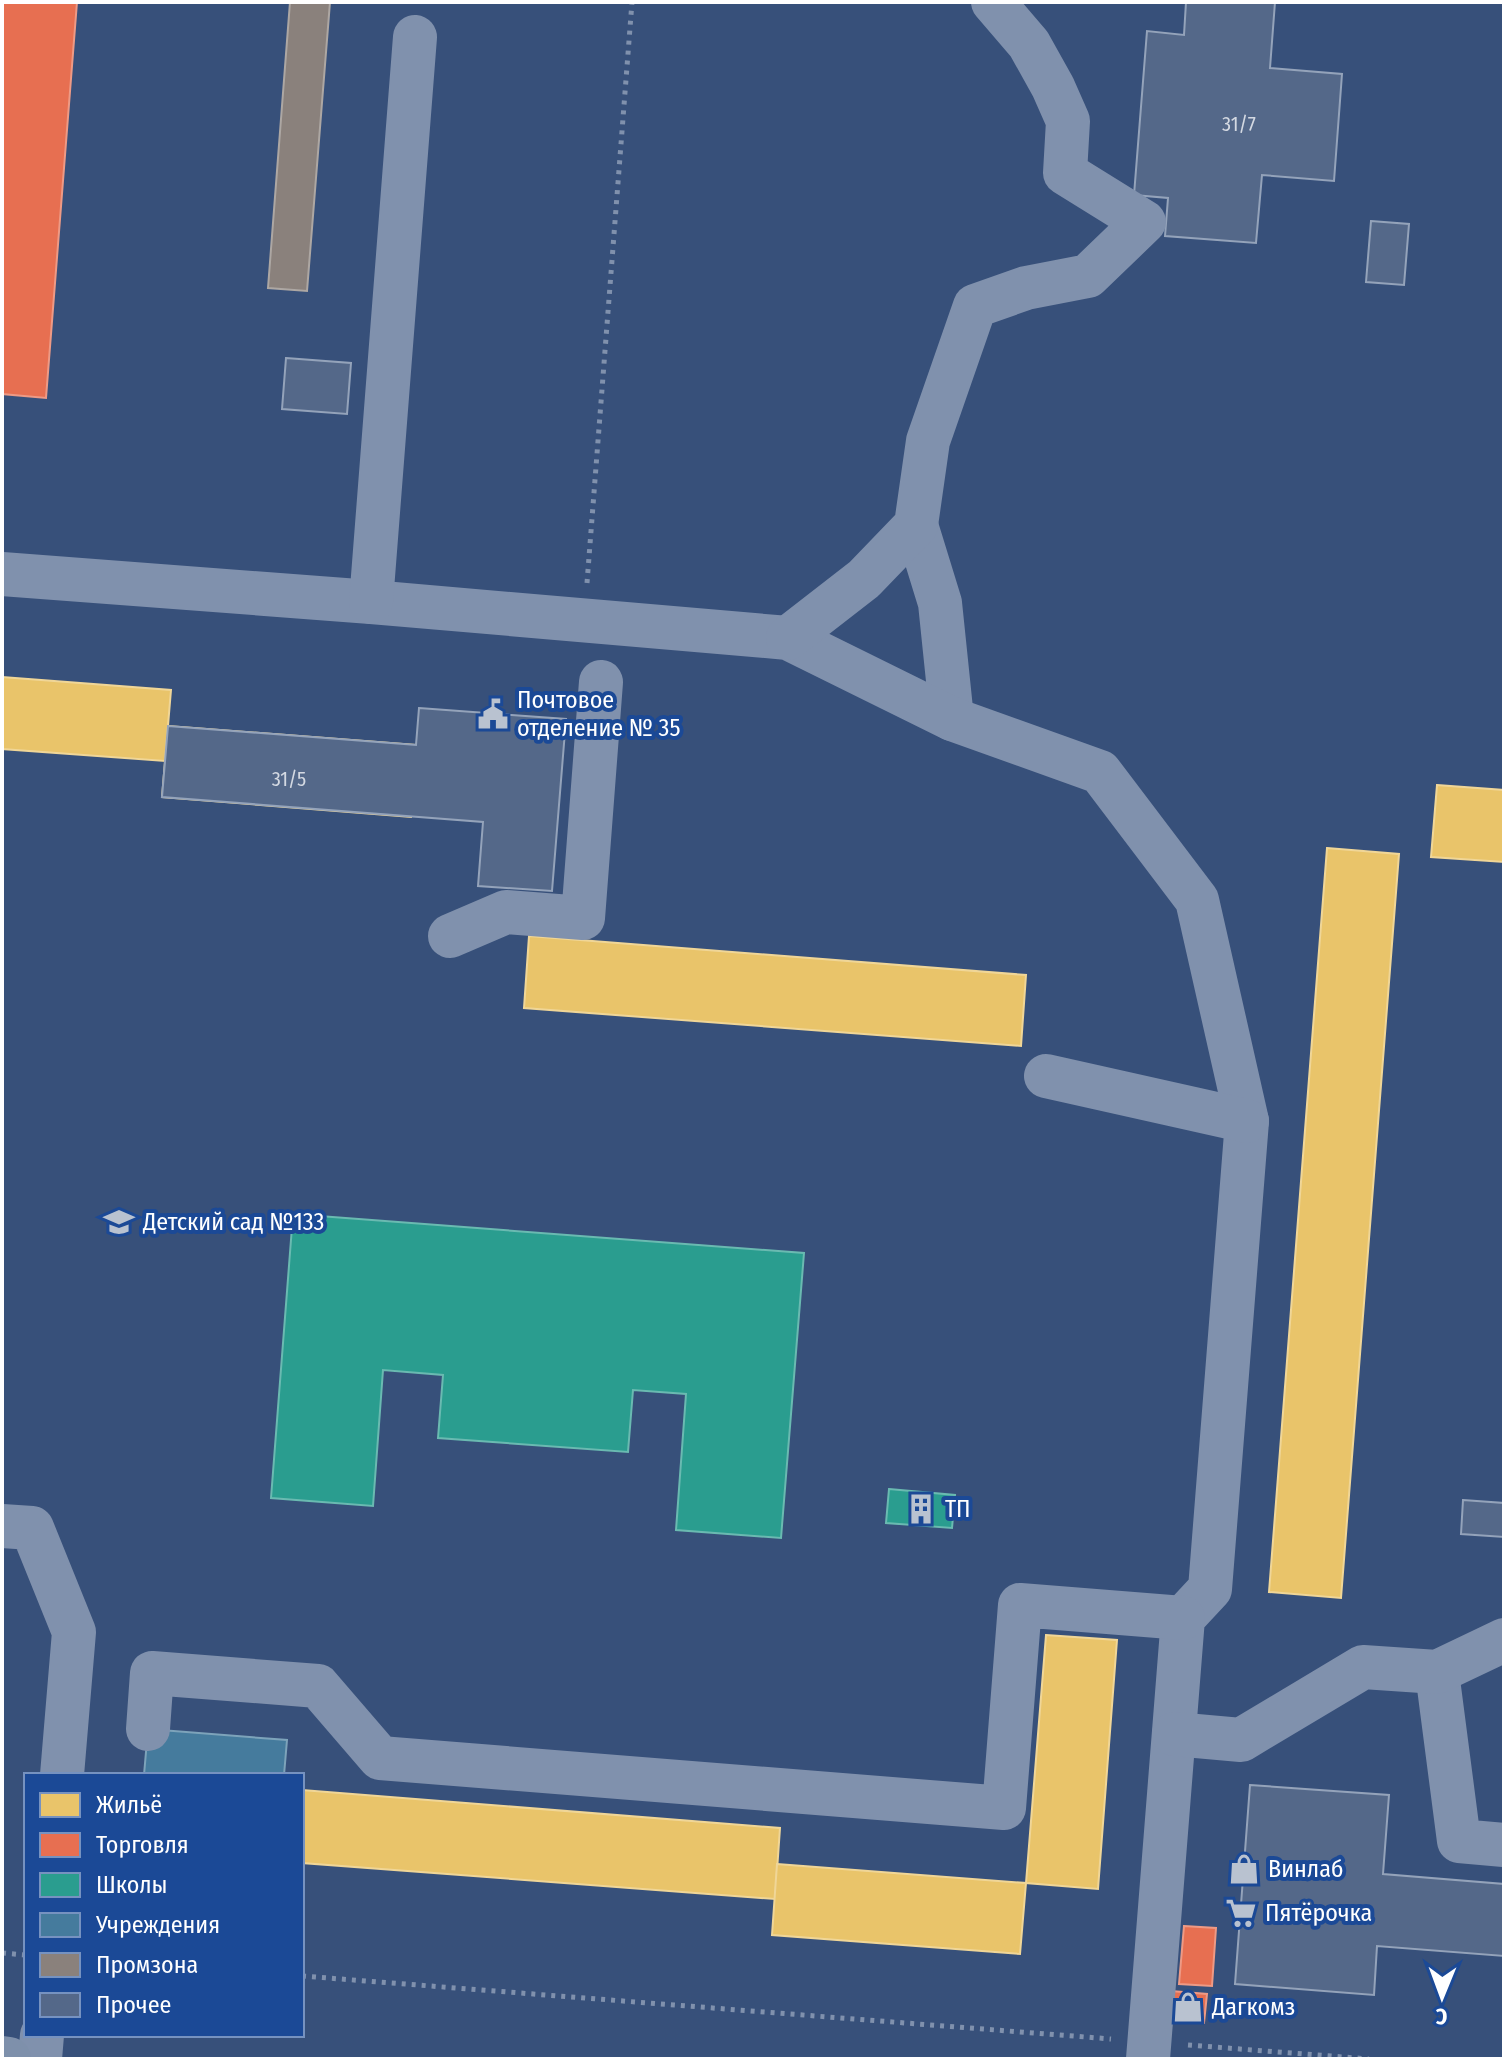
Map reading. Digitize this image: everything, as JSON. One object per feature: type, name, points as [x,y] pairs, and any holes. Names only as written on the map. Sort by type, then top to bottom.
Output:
[{"type":"main road","points":[[2,2058],[9,2059]]},
{"type":"lane","points":[[952,719],[940,603],[916,525],[928,441],[975,306],[1026,288],[1088,276],[1144,222],[1065,173],[1068,121],[1029,44],[993,2]]},
{"type":"lane","points":[[371,602],[415,37]]},
{"type":"lane","points":[[788,638],[864,579],[916,525]]},
{"type":"lane","points":[[2,574],[788,638],[952,719],[1100,772],[1197,900],[1247,1121],[1210,1589],[1183,1618],[1149,2050]]},
{"type":"lane","points":[[450,936],[506,912],[583,918],[601,682]]},
{"type":"lane","points":[[1046,1076],[1247,1121]]},
{"type":"lane","points":[[2,1526],[32,1528],[74,1632],[62,1773]]},
{"type":"lane","points":[[148,1729],[152,1673],[318,1686],[380,1758],[1004,1808],[1020,1605],[1183,1618]]},
{"type":"lane","points":[[1174,1734],[1241,1740],[1363,1667],[1437,1672],[1504,1640]]},
{"type":"lane","points":[[1437,1672],[1459,1841],[1504,1845]]},
{"type":"lane","points":[[40,2059],[42,2037]]},
{"type":"path","points":[[584,622],[632,2]]},
{"type":"path","points":[[2,1953],[24,1955]]},
{"type":"path","points":[[304,1976],[1149,2050],[1369,2059]]},
{"type":"building: Жильё","points":[[2,677],[171,690],[165,761],[2,749]]},
{"type":"building: Жильё","points":[[168,726],[416,745],[411,817],[162,797]]},
{"type":"building: Жильё","points":[[1437,785],[1504,790],[1504,862],[1431,857]]},
{"type":"building: Жильё","points":[[1327,848],[1399,854],[1341,1598],[1269,1592]]},
{"type":"building: Жильё","points":[[529,936],[1026,975],[1021,1046],[524,1008]]},
{"type":"building: Жильё","points":[[1046,1635],[1117,1640],[1098,1889],[1026,1883]]},
{"type":"building: Жильё","points":[[304,1790],[780,1828],[775,1899],[304,1863]]},
{"type":"building: Жильё","points":[[777,1864],[1026,1883],[1020,1954],[772,1935]]},
{"type":"building: Торговля","points":[[2,2],[77,2],[46,398],[2,394]]},
{"type":"building: Торговля","points":[[1184,1926],[1216,1928],[1212,1986],[1179,1984]]},
{"type":"building: Торговля","name":"Дагкомз","points":[[1171,1991],[1207,1994],[1204,2023],[1169,2020]]},
{"type":"building: Школы","points":[[293,1214],[804,1253],[781,1538],[676,1530],[686,1394],[633,1390],[628,1452],[438,1438],[443,1375],[383,1370],[373,1506],[271,1498]]},
{"type":"building: Школы","name":"ТП","points":[[889,1489],[955,1495],[952,1528],[886,1523]]},
{"type":"building: Учреждения","points":[[148,1729],[287,1740],[284,1773],[144,1773]]},
{"type":"building: Промзона","points":[[290,2],[330,2],[307,291],[268,288]]},
{"type":"building: Прочее","points":[[1186,2],[1275,2],[1270,68],[1342,74],[1334,181],[1262,175],[1256,243],[1165,236],[1168,198],[1134,195],[1147,31],[1184,35]]},
{"type":"building: Прочее","points":[[1371,221],[1409,224],[1404,285],[1366,282]]},
{"type":"building: Прочее","points":[[286,358],[351,363],[347,414],[282,409]]},
{"type":"building: Прочее","points":[[419,708],[566,719],[552,891],[478,886],[483,822],[162,797],[168,726],[416,745]]},
{"type":"building: Прочее","points":[[1463,1500],[1504,1503],[1504,1537],[1461,1534]]},
{"type":"building: Прочее","points":[[1250,1785],[1389,1795],[1383,1874],[1504,1884],[1504,1956],[1377,1946],[1374,1995],[1235,1984]]},
{"type":"place","name":"Почтовое отделение № 35","points":[[493,714]]},
{"type":"place","name":"Детский сад №133","points":[[119,1222]]},
{"type":"place","name":"ТП","points":[[921,1509]]},
{"type":"place","name":"Винлаб","points":[[1244,1869]]},
{"type":"place","name":"Пятёрочка","points":[[1241,1913]]},
{"type":"place","name":"Дагкомз","points":[[1188,2007]]}]
